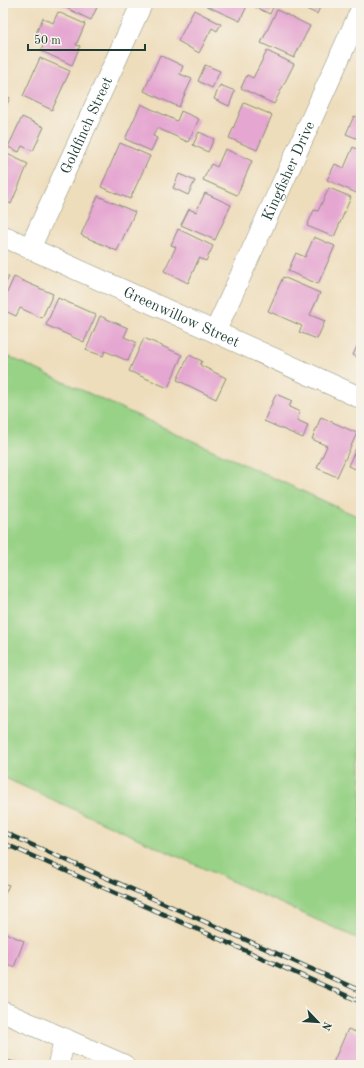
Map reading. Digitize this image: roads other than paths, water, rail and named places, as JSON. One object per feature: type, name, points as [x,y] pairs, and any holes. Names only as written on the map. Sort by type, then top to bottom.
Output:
[{"type":"street","name":"Goldfinch Street","points":[[30,248],[142,3]]},
{"type":"street","name":"Kingfisher Drive","points":[[215,332],[361,10]]},
{"type":"street","name":"Greenwillow Street","points":[[3,236],[361,398]]},
{"type":"street","points":[[3,1012],[124,1065]]},
{"type":"street","points":[[58,1065],[65,1039]]},
{"type":"railway","points":[[3,832],[361,991]]},
{"type":"railway","points":[[3,843],[361,1002]]}]
